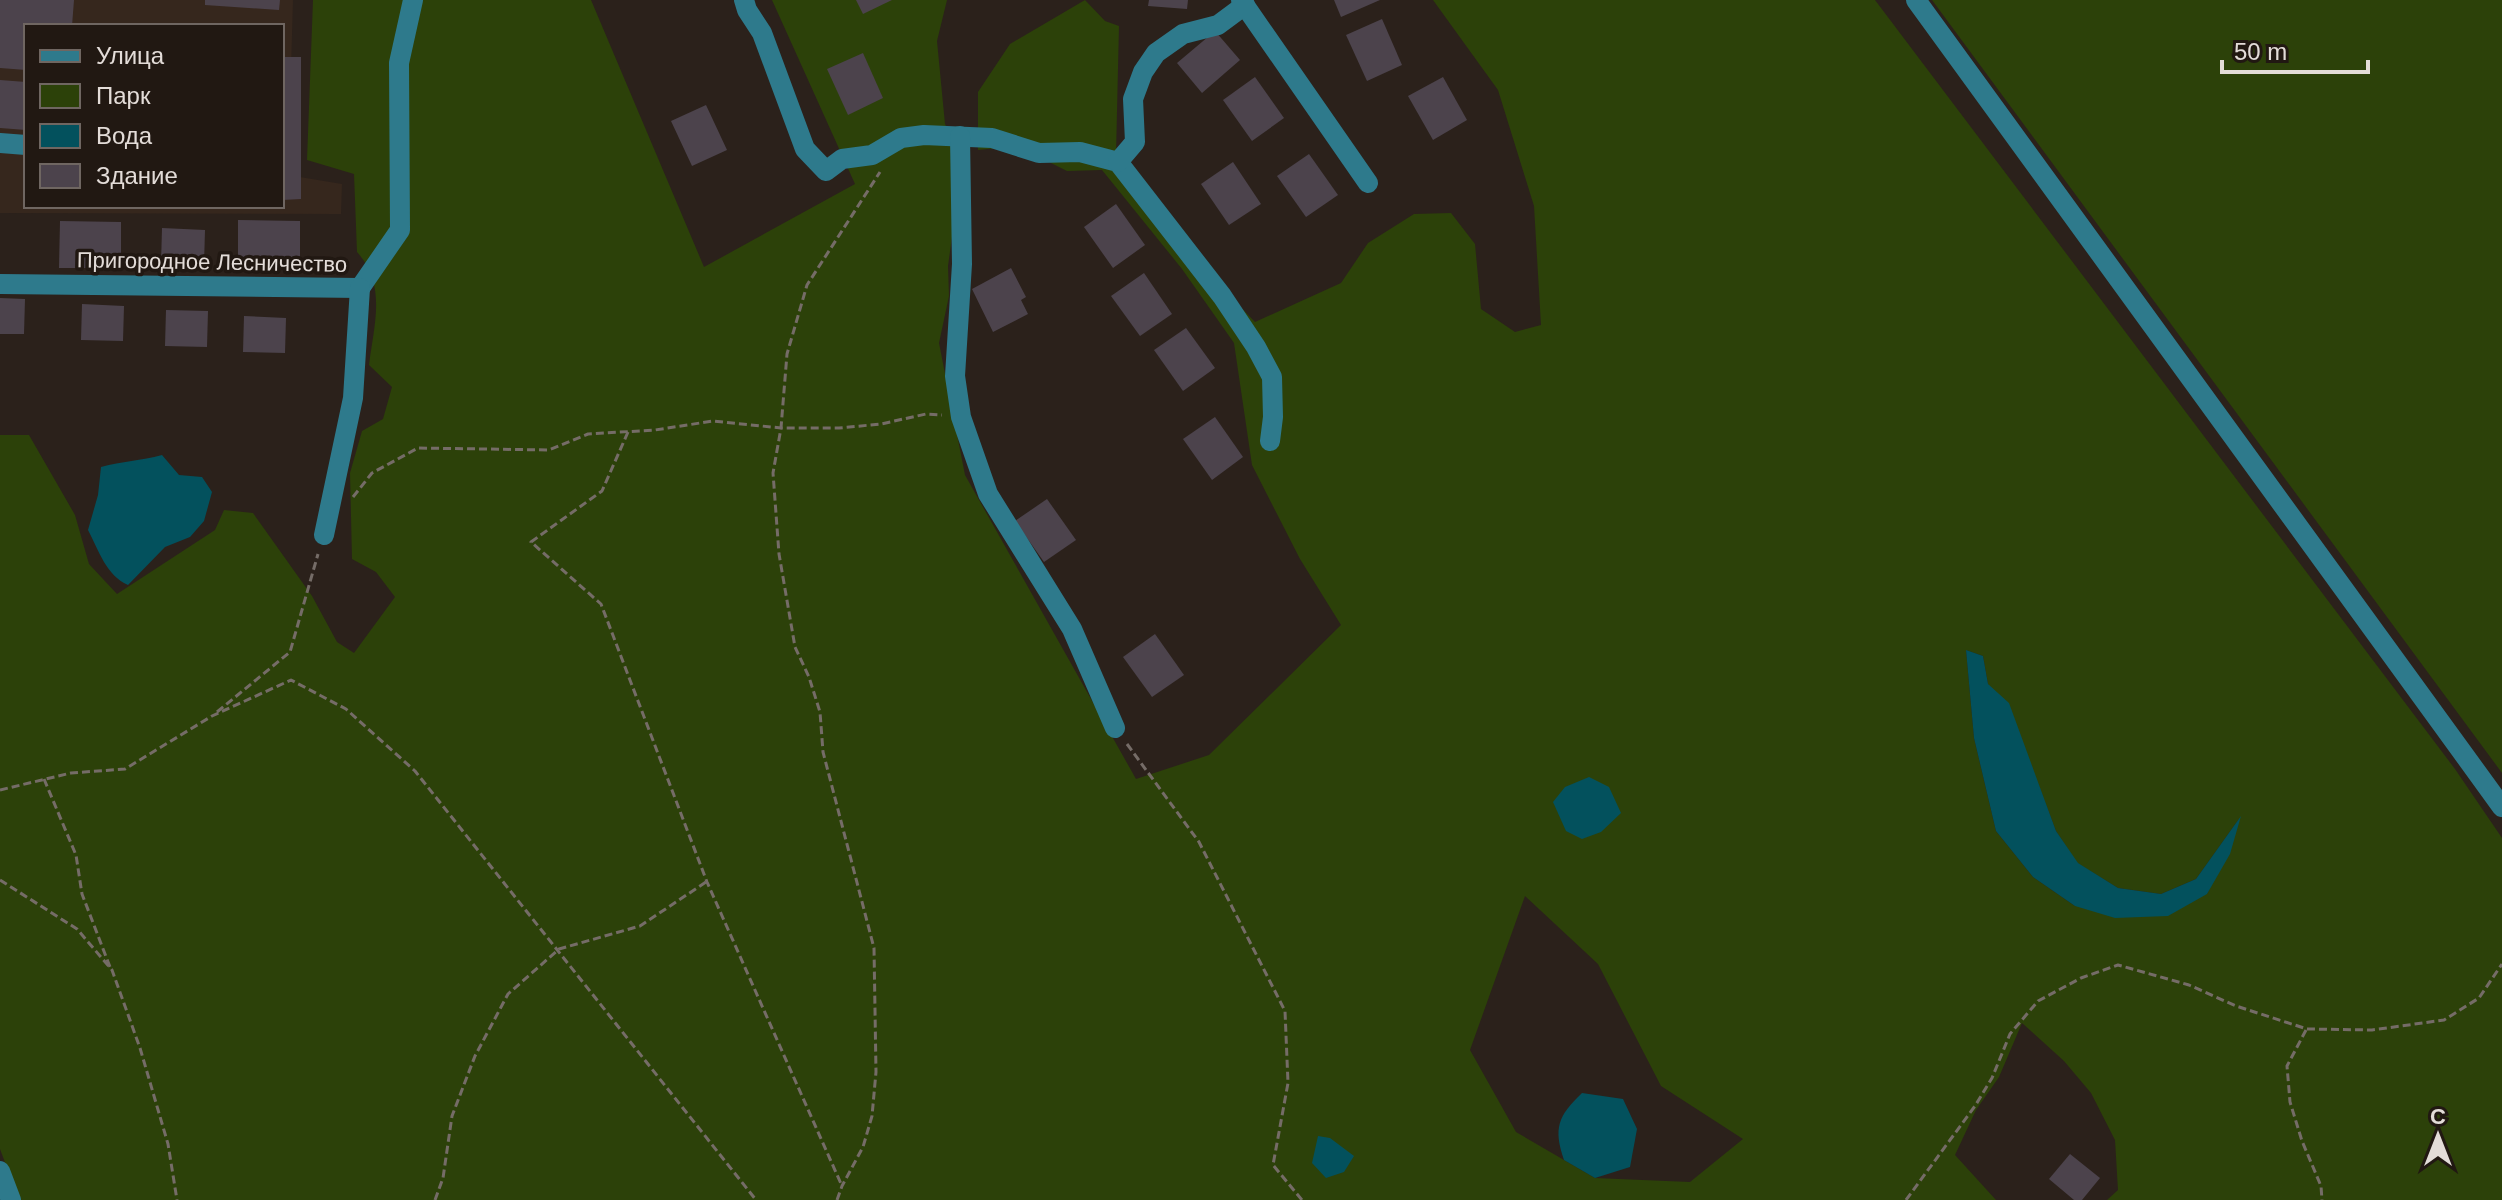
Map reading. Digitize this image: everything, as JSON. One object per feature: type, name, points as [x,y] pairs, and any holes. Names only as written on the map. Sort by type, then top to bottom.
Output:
[{"type":"street","name":"Пригородное Лесничество","points":[[0,284],[360,288],[400,230],[399,63],[413,0]]},
{"type":"street","points":[[744,0],[762,33],[805,149],[826,171],[842,159],[872,155],[901,138],[924,135],[992,138],[1039,153],[1080,152],[1118,162],[1222,296],[1256,347],[1272,377],[1270,441]]},
{"type":"street","points":[[1916,0],[2502,807]]},
{"type":"street","points":[[1118,162],[1135,142],[1133,99],[1143,72],[1156,53],[1183,34],[1218,25],[1243,3],[1368,183]]},
{"type":"street","points":[[960,136],[962,264],[955,376],[961,417],[988,494],[1072,629],[1115,728]]},
{"type":"street","points":[[0,143],[24,145]]},
{"type":"street","points":[[324,535],[353,398],[360,288]]},
{"type":"street","points":[[0,1171],[11,1200]]},
{"type":"path","points":[[837,1200],[863,1147],[872,1116],[876,1072],[874,948],[823,752],[820,712],[795,647],[779,554],[773,473],[781,428],[787,354],[807,285],[881,172]]},
{"type":"path","points":[[352,498],[372,473],[418,448],[549,450],[588,434],[713,421],[781,428],[839,428],[881,424],[926,414],[961,417]]},
{"type":"path","points":[[628,432],[602,491],[531,542],[601,604],[707,882],[842,1186]]},
{"type":"path","points":[[212,716],[290,652],[324,535]]},
{"type":"path","points":[[0,790],[71,773],[125,769],[212,716],[291,680],[346,709],[415,771],[756,1200]]},
{"type":"path","points":[[1115,728],[1199,842],[1285,1011],[1288,1083],[1273,1165],[1302,1200]]},
{"type":"path","points":[[44,779],[76,855],[82,894],[140,1048],[168,1144],[177,1200]]},
{"type":"path","points":[[0,880],[77,929],[112,970]]},
{"type":"path","points":[[435,1200],[443,1178],[452,1116],[475,1056],[508,994],[559,949],[640,926],[707,882]]},
{"type":"path","points":[[1906,1200],[1975,1106],[1992,1078],[2010,1034],[2038,1001],[2081,978],[2118,965],[2189,985],[2236,1006],[2307,1029],[2372,1030],[2444,1020],[2479,998],[2502,964]]},
{"type":"path","points":[[2307,1029],[2287,1066],[2290,1102],[2321,1186],[2322,1200]]},
{"type":"shaded area","points":[[0,0],[293,0],[288,175],[342,184],[341,214],[0,213]]},
{"type":"green space","points":[[313,0],[591,0],[704,267],[855,184],[772,0],[947,0],[937,41],[945,124],[963,158],[948,266],[949,296],[939,343],[965,475],[1136,779],[1209,755],[1341,625],[1300,559],[1252,465],[1234,343],[1182,269],[1102,170],[1067,171],[1017,146],[978,150],[978,92],[1010,44],[1085,0],[1105,21],[1119,26],[1116,154],[1175,239],[1255,322],[1341,283],[1368,243],[1414,214],[1451,213],[1475,244],[1481,309],[1515,332],[1541,325],[1534,206],[1498,90],[1433,0],[1875,0],[2455,769],[2502,838],[2502,1200],[2107,1200],[2118,1190],[2115,1140],[2091,1093],[2064,1061],[2022,1023],[1999,1077],[1976,1110],[1955,1155],[1996,1200],[19,1200],[0,1149],[0,435],[29,435],[75,515],[89,564],[117,594],[215,530],[224,510],[253,513],[312,596],[337,642],[354,653],[395,597],[376,572],[352,559],[350,473],[362,431],[383,419],[392,387],[369,365],[375,291],[366,265],[357,252],[354,174],[307,160]],"holes":[[[1966,650],[1983,656],[1988,684],[2037,781],[2056,831],[2077,863],[2118,888],[2161,894],[2196,879],[2239,819],[2207,894],[2075,906],[2033,877],[1996,831],[1974,738]],[[1525,896],[1598,964],[1661,1086],[1743,1139],[1690,1182],[1595,1178],[1516,1132],[1470,1050]]]},
{"type":"green space","points":[[1932,0],[2502,0],[2502,773]]},
{"type":"water","points":[[162,455],[179,475],[202,477],[212,492],[204,521],[190,537],[165,547],[128,585],[109,569],[88,530],[98,495],[101,467]]},
{"type":"water","points":[[1966,650],[1983,656],[1988,684],[2009,703],[2056,831],[2078,863],[2118,888],[2161,894],[2196,879],[2241,816],[2230,854],[2207,894],[2168,916],[2115,918],[2075,906],[2033,877],[1996,831],[1974,738]]},
{"type":"water","points":[[1589,777],[1609,787],[1621,813],[1601,832],[1582,839],[1566,831],[1553,802],[1565,787]]},
{"type":"water","points":[[1582,1093],[1623,1099],[1637,1129],[1630,1167],[1595,1178],[1564,1160],[1559,1139],[1560,1123]]},
{"type":"water","points":[[1318,1136],[1330,1138],[1354,1156],[1344,1172],[1326,1178],[1312,1163]]},
{"type":"building","points":[[0,0],[74,0],[72,24],[24,24],[24,70],[0,68]]},
{"type":"building","points":[[205,0],[280,0],[279,10],[205,5]]},
{"type":"building","points":[[856,0],[892,0],[863,14]]},
{"type":"building","points":[[1149,0],[1188,0],[1187,9],[1148,6]]},
{"type":"building","points":[[1334,0],[1380,0],[1341,17]]},
{"type":"building","points":[[1382,19],[1402,65],[1367,81],[1346,35]]},
{"type":"building","points":[[1215,31],[1240,60],[1202,93],[1177,63]]},
{"type":"building","points":[[863,53],[883,98],[848,115],[827,69]]},
{"type":"building","points":[[284,57],[301,57],[301,199],[284,200]]},
{"type":"building","points":[[1255,77],[1284,118],[1252,141],[1223,100]]},
{"type":"building","points":[[1443,77],[1467,120],[1433,140],[1408,96]]},
{"type":"building","points":[[0,80],[24,82],[24,130],[0,128]]},
{"type":"building","points":[[706,105],[727,150],[692,166],[671,121]]},
{"type":"building","points":[[1309,154],[1338,195],[1306,217],[1277,176]]},
{"type":"building","points":[[1233,162],[1261,204],[1229,225],[1201,184]]},
{"type":"building","points":[[1116,204],[1145,245],[1113,268],[1084,227]]},
{"type":"building","points":[[238,220],[300,221],[300,267],[238,267]]},
{"type":"building","points":[[60,221],[121,222],[121,268],[59,268]]},
{"type":"building","points":[[162,228],[205,230],[204,265],[161,264]]},
{"type":"building","points":[[1011,268],[1026,297],[1021,300],[1028,314],[993,332],[972,289]]},
{"type":"building","points":[[1144,273],[1172,314],[1140,336],[1111,296]]},
{"type":"building","points":[[0,298],[25,299],[24,334],[0,334]]},
{"type":"building","points":[[82,304],[124,306],[123,341],[81,340]]},
{"type":"building","points":[[166,310],[208,311],[207,347],[165,346]]},
{"type":"building","points":[[244,316],[286,318],[285,353],[243,352]]},
{"type":"building","points":[[1186,328],[1215,368],[1183,391],[1154,350]]},
{"type":"building","points":[[1215,417],[1243,457],[1212,480],[1183,439]]},
{"type":"building","points":[[1047,499],[1076,540],[1044,562],[1015,521]]},
{"type":"building","points":[[1155,634],[1184,675],[1152,697],[1123,657]]},
{"type":"building","points":[[2070,1154],[2100,1178],[2082,1200],[2074,1200],[2049,1179]]}]
